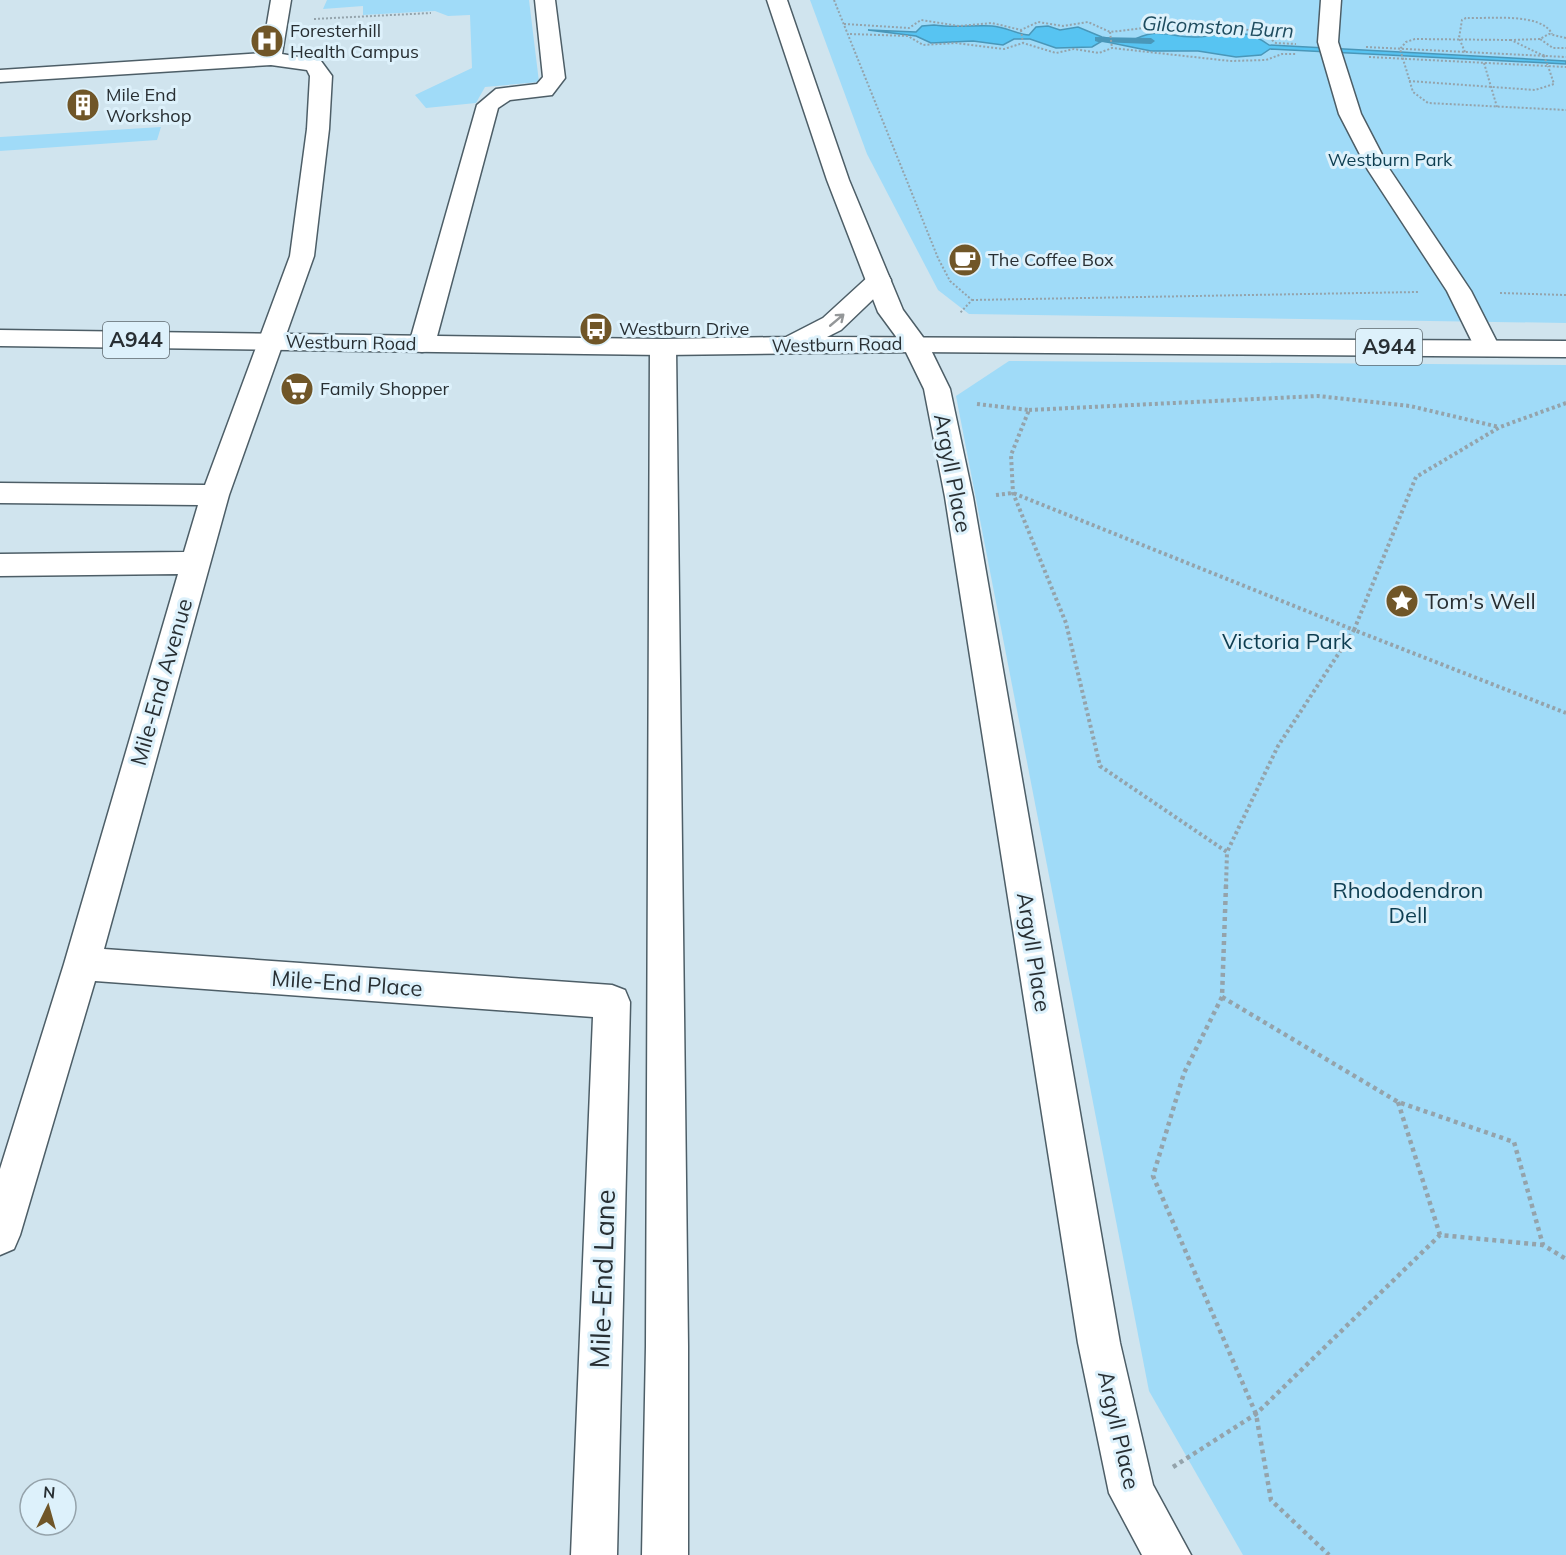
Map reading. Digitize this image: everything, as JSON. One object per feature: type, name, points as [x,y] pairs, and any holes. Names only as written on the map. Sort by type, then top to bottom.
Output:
[{"type":"street","points":[[271,59],[281,0]]},
{"type":"street","points":[[422,344],[488,105],[504,94],[544,90],[554,78],[545,0]]},
{"type":"street","points":[[777,0],[838,180],[891,312],[908,335]]},
{"type":"street","points":[[1331,0],[1331,50],[1350,114],[1378,170],[1459,291],[1487,348]]},
{"type":"street","name":"Mile-End Avenue","points":[[0,76],[271,59],[314,65],[321,76],[318,129],[302,256],[215,495],[194,563],[82,964],[0,1235]]},
{"type":"street","points":[[786,346],[832,324],[879,280]]},
{"type":"street","name":"Westburn Road","points":[[0,338],[663,347],[786,346],[908,335],[1566,349]]},
{"type":"street","name":"Argyll Place","points":[[908,335],[937,389],[959,497],[1098,1343],[1132,1493],[1168,1555]]},
{"type":"street","points":[[663,347],[667,1346],[665,1555]]},
{"type":"street","points":[[0,493],[215,495]]},
{"type":"street","points":[[0,565],[194,563]]},
{"type":"street","name":"Mile-End Place","points":[[82,964],[612,1002]]},
{"type":"street","name":"Mile-End Lane","points":[[594,1555],[612,1002]]},
{"type":"path","points":[[834,0],[850,34],[938,258],[950,281],[972,300],[1459,291],[1566,295]]},
{"type":"path","points":[[315,13],[314,20],[431,13]]},
{"type":"path","points":[[1465,52],[1459,38],[1462,20],[1472,16],[1536,20],[1548,26],[1552,34]]},
{"type":"path","points":[[844,24],[909,28],[921,20],[959,26],[992,23],[1021,30],[1038,22],[1063,26],[1088,22],[1110,32],[1144,28],[1189,32],[1236,27],[1264,34],[1276,43],[1402,60],[1566,67]]},
{"type":"path","points":[[1021,30],[1023,43]]},
{"type":"path","points":[[1110,32],[1112,48]]},
{"type":"path","points":[[850,34],[908,36],[923,45],[957,43],[1004,49],[1023,43],[1056,53],[1074,49],[1099,53],[1112,48],[1157,55],[1230,61],[1266,60],[1282,54],[1331,50],[1400,49],[1566,57]]},
{"type":"path","points":[[1400,49],[1406,42],[1415,39],[1540,39],[1544,35],[1552,34],[1566,38]]},
{"type":"path","points":[[1540,39],[1548,46],[1565,48]]},
{"type":"path","points":[[1408,81],[1535,90],[1554,84],[1548,66],[1543,54],[1544,56],[1539,50],[1517,46],[1511,40]]},
{"type":"path","points":[[1400,49],[1413,92],[1428,103],[1566,110]]},
{"type":"path","points":[[1484,63],[1497,107]]},
{"type":"path","points":[[908,335],[951,322],[972,300]]},
{"type":"path","points":[[932,379],[953,378],[955,402],[1029,410],[1318,396],[1410,406],[1500,427]]},
{"type":"path","points":[[1329,1555],[1271,1500],[1256,1414],[1153,1176],[1184,1073],[1222,997],[1227,852],[1278,746],[1354,630],[1416,477],[1500,427],[1566,403]]},
{"type":"path","points":[[1029,410],[1011,455],[1013,493],[1066,623],[1101,766],[1227,852]]},
{"type":"path","points":[[959,497],[1013,493],[1566,713]]},
{"type":"path","points":[[1222,997],[1398,1102],[1514,1142],[1543,1245]]},
{"type":"path","points":[[1398,1102],[1440,1236]]},
{"type":"path","points":[[1132,1493],[1256,1414],[1440,1236],[1543,1245],[1566,1259]]},
{"type":"green space","points":[[327,0],[529,0],[539,82],[485,87],[476,103],[426,108],[415,95],[472,68],[470,15],[448,16],[435,11],[363,15],[363,6],[323,9]]},
{"type":"green space","name":"Westburn Park","points":[[810,0],[1566,0],[1566,323],[969,314],[938,290],[867,154]]},
{"type":"green space","points":[[161,127],[157,140],[0,151],[0,137]]},
{"type":"green space","name":"Victoria Park","points":[[1009,361],[1566,365],[1566,1555],[1243,1555],[1149,1391],[956,396]]},
{"type":"shaded area","points":[[922,26],[992,26],[1029,35],[1036,27],[1048,26],[1060,30],[1078,27],[1102,37],[1129,42],[1156,33],[1197,37],[1242,33],[1269,45],[1566,61],[1566,64],[1270,49],[1261,55],[1236,57],[1198,51],[1151,51],[1102,41],[1092,47],[1056,48],[1030,39],[1014,39],[1003,45],[973,41],[931,43],[916,36],[868,30],[916,32]]},
{"type":"waterway","name":"Gilcomston Burn","points":[[1098,39],[1151,41]]},
{"type":"place","name":"Foresterhill Health Campus","points":[[267,41]]},
{"type":"place","name":"Mile End Workshop","points":[[83,105]]},
{"type":"place","name":"The Coffee Box","points":[[965,260]]},
{"type":"place","name":"Westburn Drive","points":[[596,329]]},
{"type":"place","name":"Family Shopper","points":[[297,389]]},
{"type":"place","name":"Tom's Well","points":[[1402,601]]},
{"type":"park label","name":"Rhododendron Dell","points":[[1408,902]]}]
